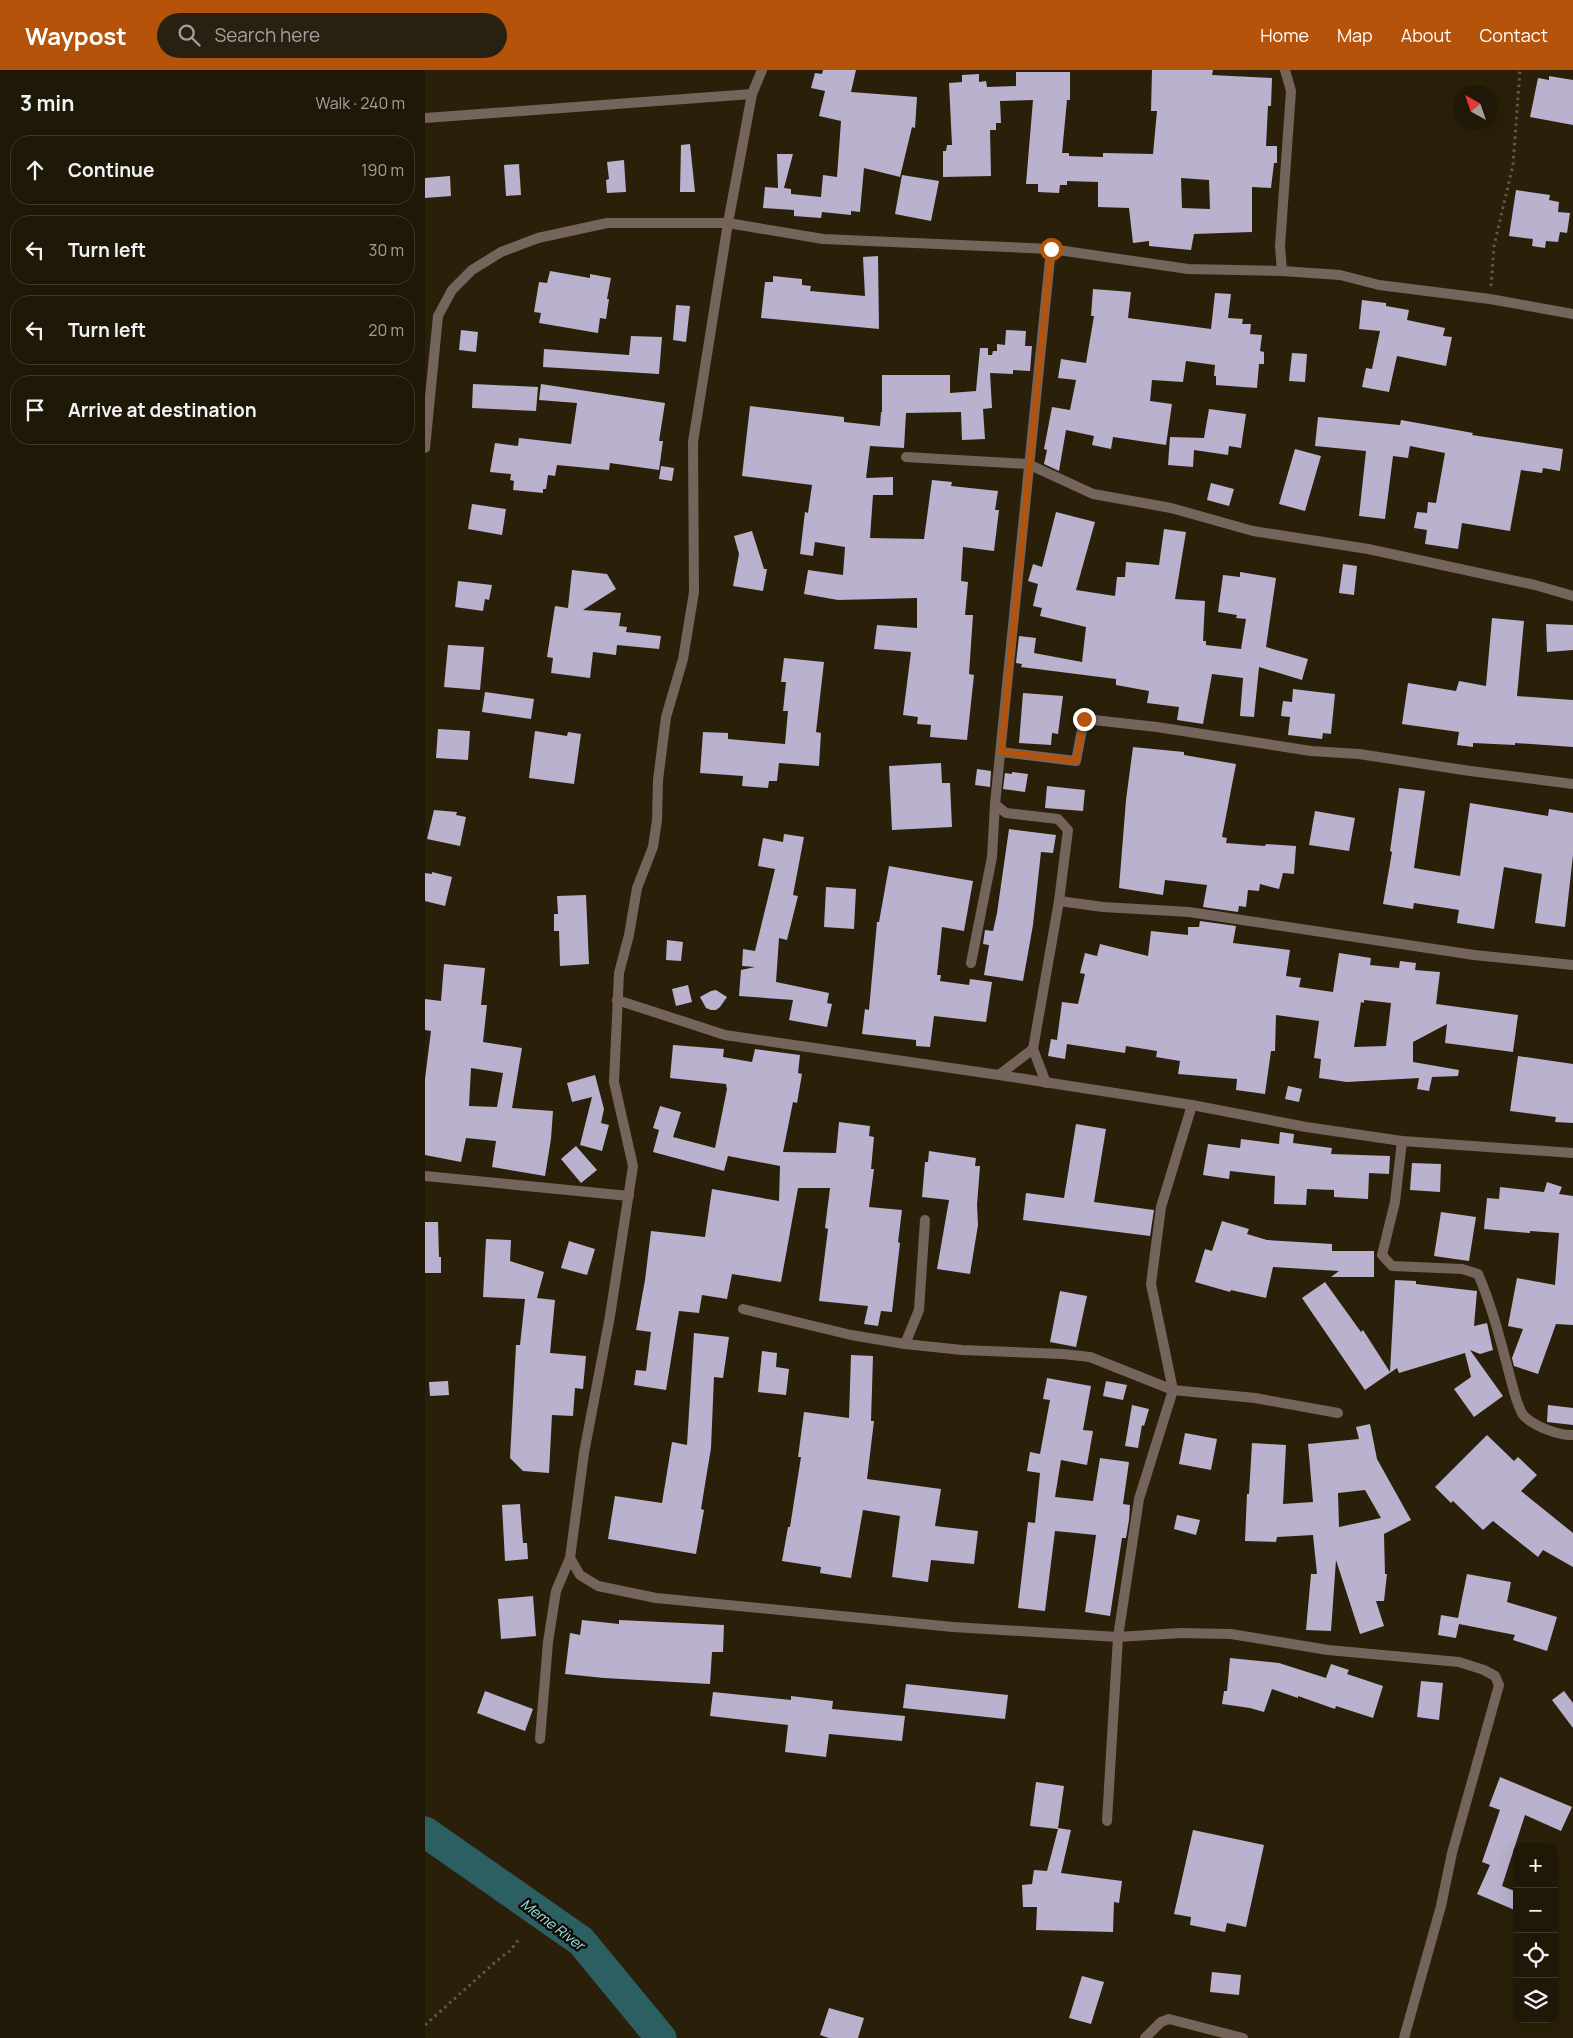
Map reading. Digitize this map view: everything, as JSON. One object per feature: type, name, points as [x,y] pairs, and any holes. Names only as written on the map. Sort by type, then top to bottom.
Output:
[{"type":"street","points":[[540,1739],[556,1591],[570,1558],[584,1453],[609,1316],[633,1166],[614,1082],[619,974],[629,935],[637,888],[653,847],[657,820],[658,780],[666,717],[683,658],[694,592],[693,442],[728,223],[753,94],[762,70]]},
{"type":"street","points":[[1282,271],[1280,246],[1291,91],[1285,70]]},
{"type":"street","points":[[425,118],[753,94]]},
{"type":"street","points":[[425,448],[438,316],[452,290],[472,270],[501,252],[538,238],[607,223],[728,223],[823,239],[1051,249],[1188,269],[1282,271],[1340,275],[1379,285],[1490,299],[1573,314]]},
{"type":"street","points":[[971,963],[992,857],[995,804],[1051,249]]},
{"type":"street","points":[[906,457],[1028,464],[1093,494],[1171,508],[1253,532],[1368,549],[1535,585],[1573,596]]},
{"type":"street","points":[[1001,752],[1076,761],[1084,719],[1157,727],[1311,751],[1359,754],[1573,784]]},
{"type":"street","points":[[995,804],[1006,813],[1058,820],[1068,830],[1059,902],[1033,1049],[1045,1083]]},
{"type":"street","points":[[1059,902],[1103,907],[1189,912],[1474,955],[1573,965]]},
{"type":"street","points":[[617,1000],[725,1036],[999,1075],[1192,1105],[1306,1127],[1402,1141],[1573,1153]]},
{"type":"street","points":[[999,1075],[1033,1049]]},
{"type":"street","points":[[1107,1821],[1118,1637],[1139,1499],[1173,1390],[1151,1284],[1161,1207],[1192,1105]]},
{"type":"street","points":[[1402,1141],[1395,1202],[1382,1255],[1392,1266],[1462,1269],[1478,1274],[1487,1295],[1515,1393],[1524,1415],[1544,1428],[1563,1436],[1573,1435]]},
{"type":"street","points":[[425,1176],[629,1196]]},
{"type":"street","points":[[905,1344],[919,1310],[925,1220]]},
{"type":"street","points":[[743,1309],[851,1334],[905,1344],[962,1350],[1063,1354],[1090,1357],[1173,1390],[1255,1398],[1338,1413]]},
{"type":"street","points":[[570,1558],[580,1575],[598,1586],[656,1598],[953,1626],[1118,1637],[1181,1633],[1231,1634],[1328,1650],[1459,1662],[1484,1670],[1495,1676],[1499,1685],[1452,1853],[1441,1906],[1404,2038]]},
{"type":"street","points":[[1145,2038],[1161,2022],[1169,2019],[1243,2038]]},
{"type":"path","points":[[1490,299],[1494,246],[1513,165],[1520,70]]},
{"type":"path","points":[[425,2025],[510,1951],[519,1939]]},
{"type":"building","points":[[823,70],[856,70],[851,92],[917,97],[915,128],[912,127],[900,177],[864,168],[860,212],[851,211],[851,215],[822,212],[821,218],[794,216],[794,210],[763,208],[765,187],[778,188],[777,154],[793,154],[784,188],[791,189],[791,194],[821,197],[823,175],[837,177],[841,121],[819,116],[825,91],[811,88],[815,73],[822,74]]},
{"type":"building","points":[[1152,70],[1213,70],[1212,75],[1272,78],[1271,106],[1268,106],[1266,146],[1277,146],[1277,163],[1274,163],[1271,188],[1252,187],[1252,232],[1194,234],[1191,250],[1149,246],[1149,241],[1133,243],[1129,208],[1098,207],[1098,182],[1067,181],[1067,185],[1060,185],[1059,193],[1038,192],[1038,184],[1026,184],[1033,100],[1000,101],[1001,123],[996,123],[996,130],[990,130],[991,176],[943,177],[943,151],[946,151],[947,145],[952,145],[949,83],[962,82],[962,75],[979,74],[979,82],[986,81],[987,87],[1016,86],[1016,72],[1070,72],[1070,100],[1067,100],[1062,153],[1069,153],[1069,156],[1103,157],[1103,153],[1153,154],[1157,111],[1151,111]],"holes":[[[1181,178],[1209,180],[1210,209],[1182,208]]]},
{"type":"building","points":[[1549,76],[1573,80],[1573,125],[1530,117],[1538,78],[1549,80]]},
{"type":"building","points":[[690,144],[695,192],[680,192],[681,145]]},
{"type":"building","points":[[624,160],[626,192],[607,193],[606,180],[609,179],[607,162]]},
{"type":"building","points":[[519,164],[521,195],[506,196],[504,165]]},
{"type":"building","points":[[902,175],[939,181],[931,221],[895,214]]},
{"type":"building","points":[[450,176],[451,196],[425,198],[425,178]]},
{"type":"building","points":[[1516,190],[1550,195],[1549,200],[1559,202],[1558,212],[1570,213],[1567,233],[1560,232],[1558,242],[1546,241],[1545,248],[1532,246],[1533,239],[1509,236]]},
{"type":"building","points":[[878,256],[879,329],[761,318],[765,282],[773,282],[773,276],[802,279],[802,285],[811,286],[810,291],[865,296],[863,257]]},
{"type":"building","points":[[550,271],[590,278],[590,274],[611,278],[606,319],[600,318],[598,333],[539,323],[541,313],[534,312],[539,282],[547,283]]},
{"type":"building","points":[[1093,289],[1131,292],[1128,318],[1211,329],[1215,293],[1231,294],[1228,318],[1243,319],[1242,324],[1251,324],[1250,334],[1262,335],[1260,351],[1264,352],[1264,364],[1259,364],[1257,388],[1216,385],[1216,376],[1214,376],[1215,365],[1186,361],[1183,382],[1152,380],[1150,401],[1172,404],[1166,445],[1113,437],[1111,449],[1092,445],[1094,436],[1066,430],[1059,471],[1044,464],[1047,450],[1044,449],[1052,407],[1070,410],[1076,380],[1058,378],[1061,359],[1086,363],[1094,316],[1091,316]]},
{"type":"building","points":[[1362,300],[1386,303],[1386,306],[1409,310],[1407,320],[1445,328],[1443,336],[1452,337],[1446,366],[1397,356],[1389,392],[1362,387],[1366,368],[1372,369],[1380,331],[1359,329]]},
{"type":"building","points":[[676,305],[690,306],[686,342],[673,340]]},
{"type":"building","points":[[461,330],[478,332],[476,352],[459,350]]},
{"type":"building","points":[[1006,330],[1026,331],[1025,346],[1032,346],[1030,371],[1013,370],[1013,374],[990,373],[992,408],[983,409],[985,439],[962,440],[961,412],[906,413],[904,448],[870,446],[866,478],[893,477],[893,495],[873,495],[870,538],[924,539],[932,480],[952,482],[951,486],[998,491],[995,510],[999,510],[994,551],[963,547],[961,581],[968,582],[965,615],[973,615],[969,674],[974,675],[967,740],[930,737],[931,725],[917,724],[918,717],[903,715],[911,652],[874,649],[877,625],[917,628],[917,598],[838,600],[804,594],[808,570],[843,575],[845,547],[815,542],[813,556],[800,554],[805,512],[808,513],[812,485],[742,476],[750,406],[844,417],[844,422],[880,426],[882,375],[950,375],[950,393],[976,391],[980,348],[988,348],[988,355],[992,355],[993,351],[997,351],[997,344],[1005,345]]},
{"type":"building","points":[[631,336],[662,337],[659,374],[543,367],[544,349],[629,355]]},
{"type":"building","points":[[1292,353],[1307,354],[1305,382],[1289,381]]},
{"type":"building","points":[[473,384],[538,387],[536,411],[472,408]]},
{"type":"building","points":[[541,384],[665,403],[659,441],[663,441],[659,470],[610,463],[609,470],[557,465],[555,476],[548,475],[546,489],[543,489],[543,493],[513,490],[514,481],[510,480],[511,474],[490,472],[495,443],[518,446],[519,438],[571,444],[577,403],[539,400]]},
{"type":"building","points":[[1209,409],[1246,414],[1241,448],[1229,446],[1228,455],[1194,450],[1193,467],[1168,465],[1170,437],[1204,438]]},
{"type":"building","points":[[1318,417],[1400,425],[1401,420],[1473,433],[1472,435],[1563,449],[1560,471],[1543,468],[1542,473],[1521,470],[1510,531],[1462,523],[1458,549],[1425,544],[1427,530],[1414,528],[1417,512],[1427,513],[1428,502],[1436,503],[1445,453],[1410,446],[1408,458],[1393,456],[1385,519],[1359,516],[1366,451],[1315,446]]},
{"type":"building","points":[[1295,449],[1321,456],[1305,511],[1279,504]]},
{"type":"building","points":[[661,466],[674,468],[672,481],[659,479]]},
{"type":"building","points":[[1211,483],[1234,489],[1229,506],[1207,500]]},
{"type":"building","points":[[472,504],[506,509],[502,535],[468,529]]},
{"type":"building","points":[[1056,512],[1095,522],[1076,590],[1115,596],[1117,577],[1125,577],[1126,562],[1159,565],[1164,529],[1186,532],[1175,599],[1205,601],[1203,641],[1206,641],[1206,645],[1241,649],[1246,619],[1236,618],[1237,615],[1218,612],[1223,575],[1240,577],[1240,572],[1276,578],[1266,647],[1308,659],[1302,680],[1259,667],[1254,717],[1240,716],[1243,678],[1212,674],[1203,724],[1177,720],[1179,707],[1147,703],[1149,691],[1116,685],[1116,679],[1021,667],[1022,664],[1016,663],[1019,636],[1036,638],[1034,653],[1082,662],[1086,627],[1040,616],[1042,608],[1033,606],[1038,584],[1028,581],[1033,564],[1042,567]]},
{"type":"building","points":[[752,531],[764,569],[767,569],[763,591],[733,586],[739,554],[734,536]]},
{"type":"building","points":[[1343,564],[1357,566],[1354,595],[1339,593]]},
{"type":"building","points":[[572,570],[607,574],[616,589],[583,610],[621,613],[619,626],[627,627],[626,632],[661,636],[659,649],[617,645],[616,655],[593,652],[590,678],[551,673],[553,658],[547,657],[555,606],[568,608]]},
{"type":"building","points":[[458,581],[492,585],[489,600],[485,599],[483,611],[455,607]]},
{"type":"building","points":[[1492,618],[1524,621],[1517,696],[1573,700],[1573,747],[1515,743],[1515,745],[1473,743],[1473,747],[1457,745],[1459,732],[1402,724],[1408,683],[1456,691],[1459,681],[1486,686]]},
{"type":"building","points":[[1546,624],[1573,625],[1573,650],[1547,652]]},
{"type":"building","points":[[448,645],[484,647],[480,690],[444,687]]},
{"type":"building","points":[[784,658],[824,662],[816,732],[821,733],[819,766],[779,763],[777,781],[769,781],[768,788],[742,786],[743,776],[700,773],[703,732],[728,733],[728,739],[785,744],[788,711],[783,711],[786,682],[781,682]]},
{"type":"building","points":[[1293,689],[1335,694],[1331,734],[1323,733],[1322,739],[1288,735],[1290,717],[1281,716],[1283,701],[1292,702]]},
{"type":"building","points":[[485,692],[534,699],[531,719],[482,712]]},
{"type":"building","points":[[1023,693],[1063,696],[1058,734],[1052,733],[1051,745],[1019,743]]},
{"type":"building","points":[[438,729],[470,731],[468,760],[436,758]]},
{"type":"building","points":[[535,731],[567,736],[568,732],[581,734],[574,784],[529,778]]},
{"type":"building","points":[[1133,747],[1184,752],[1184,755],[1236,764],[1222,837],[1227,838],[1226,843],[1296,846],[1294,874],[1283,873],[1279,889],[1260,884],[1259,891],[1248,890],[1246,907],[1239,906],[1238,912],[1203,907],[1207,885],[1165,880],[1163,895],[1119,888],[1126,800]]},
{"type":"building","points":[[941,763],[942,783],[950,783],[952,827],[892,830],[889,766]]},
{"type":"building","points":[[977,769],[991,771],[990,787],[975,785]]},
{"type":"building","points":[[1012,772],[1028,774],[1025,792],[1003,789],[1005,773],[1012,774]]},
{"type":"building","points":[[1047,786],[1085,790],[1083,811],[1045,808]]},
{"type":"building","points":[[1399,788],[1425,791],[1414,868],[1460,876],[1470,803],[1548,816],[1549,809],[1573,813],[1573,855],[1565,927],[1535,923],[1542,874],[1504,867],[1494,929],[1457,923],[1459,910],[1414,903],[1413,909],[1383,904],[1392,852],[1390,851]]},
{"type":"building","points":[[434,810],[457,812],[456,815],[466,817],[460,846],[427,839]]},
{"type":"building","points":[[1315,811],[1355,818],[1349,851],[1309,845]]},
{"type":"building","points":[[1009,829],[1056,835],[1053,853],[1041,852],[1033,925],[1023,981],[984,975],[989,945],[983,944],[985,930],[993,931]]},
{"type":"building","points":[[784,834],[804,837],[793,895],[798,896],[787,940],[779,938],[776,982],[829,993],[827,1003],[832,1004],[827,1027],[789,1020],[793,1000],[739,996],[741,970],[755,967],[742,966],[743,949],[755,951],[775,869],[758,866],[763,838],[783,842]]},
{"type":"building","points":[[889,866],[973,881],[964,931],[942,927],[937,975],[941,975],[940,981],[969,985],[970,979],[992,982],[986,1022],[934,1016],[930,1047],[916,1046],[916,1040],[862,1034],[865,1009],[869,1010],[877,922],[879,922]]},
{"type":"building","points":[[432,872],[452,877],[445,906],[425,901],[425,873],[432,874]]},
{"type":"building","points":[[826,887],[856,889],[854,929],[824,927]]},
{"type":"building","points":[[586,895],[589,964],[560,966],[559,931],[554,931],[554,914],[558,914],[557,896]]},
{"type":"building","points":[[1200,921],[1236,926],[1233,943],[1290,950],[1286,976],[1301,978],[1299,987],[1333,992],[1339,953],[1371,958],[1370,965],[1399,968],[1400,961],[1416,963],[1415,970],[1440,972],[1436,1004],[1518,1015],[1513,1052],[1445,1043],[1447,1024],[1413,1042],[1413,1062],[1459,1070],[1458,1076],[1432,1077],[1429,1091],[1417,1089],[1419,1078],[1347,1082],[1319,1078],[1321,1059],[1314,1058],[1319,1021],[1276,1015],[1275,1051],[1271,1051],[1265,1094],[1236,1090],[1237,1079],[1178,1074],[1180,1061],[1156,1057],[1157,1051],[1126,1046],[1125,1053],[1067,1044],[1065,1059],[1048,1056],[1051,1039],[1057,1040],[1062,1002],[1078,1004],[1085,974],[1080,973],[1085,953],[1097,956],[1100,944],[1148,956],[1151,931],[1188,935],[1188,927],[1199,927]],"holes":[[[1364,1000],[1391,1003],[1386,1046],[1354,1047],[1361,1002],[1364,1003]]]},
{"type":"building","points":[[667,940],[683,942],[681,961],[666,960]]},
{"type":"building","points":[[444,964],[485,968],[481,1005],[487,1005],[483,1042],[522,1048],[512,1108],[553,1111],[545,1176],[492,1167],[496,1141],[466,1138],[461,1162],[425,1155],[425,1079],[431,1031],[425,1030],[425,999],[441,1001]],"holes":[[[471,1068],[503,1073],[497,1107],[469,1106]]]},
{"type":"building","points":[[688,985],[692,1002],[676,1006],[672,989]]},
{"type":"building","points":[[716,990],[727,997],[720,1007],[716,1010],[711,1010],[706,1008],[700,997]]},
{"type":"building","points":[[673,1045],[724,1049],[723,1057],[752,1062],[755,1049],[800,1055],[798,1073],[802,1074],[797,1103],[793,1102],[783,1152],[836,1153],[839,1122],[870,1126],[869,1136],[874,1137],[871,1169],[874,1169],[869,1207],[902,1210],[892,1312],[881,1311],[878,1326],[864,1324],[868,1306],[819,1301],[828,1229],[825,1228],[830,1188],[798,1188],[781,1282],[732,1274],[727,1299],[702,1295],[699,1313],[679,1311],[666,1390],[634,1385],[636,1370],[646,1371],[651,1332],[636,1330],[651,1231],[705,1237],[712,1189],[779,1201],[780,1166],[728,1156],[724,1171],[653,1152],[659,1130],[653,1128],[660,1106],[681,1112],[673,1137],[715,1148],[727,1089],[726,1084],[670,1078]]},
{"type":"building","points":[[1518,1056],[1573,1064],[1573,1123],[1555,1122],[1556,1117],[1510,1111]]},
{"type":"building","points":[[595,1075],[604,1109],[601,1123],[609,1125],[602,1151],[580,1145],[592,1097],[572,1102],[567,1083]]},
{"type":"building","points":[[1288,1086],[1302,1089],[1299,1102],[1285,1099]]},
{"type":"building","points":[[1076,1124],[1106,1129],[1094,1202],[1154,1210],[1150,1236],[1023,1220],[1026,1193],[1064,1198]]},
{"type":"building","points":[[1280,1132],[1294,1134],[1293,1143],[1332,1148],[1331,1154],[1390,1156],[1389,1174],[1369,1173],[1368,1199],[1334,1197],[1334,1190],[1307,1189],[1306,1205],[1274,1204],[1275,1176],[1230,1171],[1229,1179],[1203,1175],[1208,1144],[1240,1148],[1241,1139],[1279,1144]]},
{"type":"building","points":[[576,1146],[597,1170],[581,1183],[561,1159]]},
{"type":"building","points":[[929,1151],[976,1158],[975,1166],[980,1166],[977,1205],[978,1225],[970,1274],[937,1269],[949,1200],[922,1197],[925,1162],[928,1162]]},
{"type":"building","points":[[1412,1163],[1441,1164],[1440,1192],[1410,1190]]},
{"type":"building","points":[[1547,1182],[1562,1187],[1559,1194],[1573,1196],[1573,1325],[1556,1324],[1538,1374],[1514,1366],[1512,1358],[1523,1329],[1508,1326],[1517,1278],[1555,1285],[1559,1233],[1530,1231],[1530,1233],[1484,1229],[1487,1198],[1499,1199],[1500,1187],[1544,1192]]},
{"type":"building","points":[[1441,1212],[1476,1217],[1469,1261],[1434,1256]]},
{"type":"building","points":[[1222,1221],[1249,1229],[1247,1234],[1267,1240],[1332,1244],[1332,1251],[1374,1251],[1374,1277],[1331,1277],[1339,1271],[1273,1267],[1266,1298],[1231,1290],[1230,1292],[1195,1282],[1205,1249],[1212,1251]]},
{"type":"building","points":[[425,1222],[438,1222],[441,1273],[425,1273]]},
{"type":"building","points":[[486,1239],[511,1240],[510,1261],[544,1272],[537,1298],[555,1300],[550,1353],[586,1356],[583,1389],[575,1388],[573,1416],[552,1415],[549,1473],[523,1471],[510,1458],[516,1345],[520,1345],[525,1299],[483,1297]]},
{"type":"building","points":[[569,1241],[595,1249],[587,1275],[561,1268]]},
{"type":"building","points":[[1395,1280],[1416,1281],[1416,1284],[1477,1291],[1474,1326],[1487,1323],[1493,1350],[1480,1354],[1470,1350],[1503,1396],[1474,1417],[1454,1389],[1471,1377],[1465,1353],[1399,1373],[1397,1368],[1365,1390],[1302,1298],[1325,1282],[1361,1332],[1363,1330],[1390,1372]]},
{"type":"building","points":[[1060,1291],[1087,1296],[1076,1347],[1050,1342]]},
{"type":"building","points":[[694,1333],[729,1337],[723,1378],[714,1377],[711,1448],[701,1509],[704,1510],[696,1554],[608,1539],[615,1496],[662,1503],[672,1442],[687,1445]]},
{"type":"building","points":[[762,1351],[777,1353],[776,1367],[789,1369],[786,1395],[758,1392]]},
{"type":"building","points":[[851,1355],[873,1356],[871,1421],[874,1421],[867,1479],[941,1489],[935,1526],[978,1531],[974,1564],[931,1560],[928,1582],[892,1577],[900,1516],[863,1510],[851,1578],[820,1573],[821,1567],[782,1561],[788,1527],[790,1527],[801,1457],[798,1457],[804,1412],[849,1418]]},
{"type":"building","points":[[1047,1378],[1091,1386],[1083,1430],[1093,1431],[1087,1465],[1061,1460],[1055,1497],[1093,1501],[1100,1458],[1129,1462],[1123,1504],[1130,1505],[1129,1520],[1126,1538],[1122,1538],[1110,1616],[1085,1612],[1096,1535],[1055,1531],[1045,1611],[1018,1608],[1028,1522],[1035,1523],[1040,1473],[1027,1471],[1030,1452],[1040,1454],[1050,1400],[1043,1399]]},
{"type":"building","points":[[448,1381],[449,1395],[430,1396],[429,1382]]},
{"type":"building","points":[[1106,1381],[1127,1385],[1123,1400],[1103,1396]]},
{"type":"building","points":[[1132,1405],[1149,1409],[1144,1426],[1142,1425],[1138,1448],[1125,1446]]},
{"type":"building","points":[[1548,1405],[1573,1408],[1573,1425],[1547,1422]]},
{"type":"building","points":[[1370,1424],[1377,1459],[1411,1520],[1384,1534],[1385,1574],[1387,1574],[1384,1601],[1376,1601],[1384,1626],[1360,1634],[1336,1560],[1331,1631],[1306,1630],[1311,1574],[1317,1574],[1313,1535],[1277,1537],[1276,1542],[1245,1541],[1252,1443],[1286,1445],[1283,1504],[1313,1502],[1308,1444],[1359,1439],[1356,1427]],"holes":[[[1365,1490],[1381,1518],[1339,1527],[1338,1493]]]},
{"type":"building","points":[[1185,1433],[1217,1439],[1211,1470],[1179,1464]]},
{"type":"building","points":[[1487,1435],[1514,1461],[1518,1457],[1537,1475],[1521,1491],[1573,1533],[1573,1567],[1543,1550],[1538,1557],[1493,1521],[1483,1530],[1453,1501],[1451,1503],[1435,1487]]},
{"type":"building","points":[[520,1504],[523,1543],[527,1543],[528,1559],[505,1561],[502,1505]]},
{"type":"building","points":[[1177,1515],[1200,1520],[1196,1535],[1174,1529]]},
{"type":"building","points":[[1467,1574],[1511,1582],[1507,1602],[1557,1617],[1547,1651],[1513,1640],[1515,1635],[1459,1624],[1456,1638],[1438,1635],[1441,1615],[1458,1618]]},
{"type":"building","points":[[533,1596],[536,1636],[501,1639],[498,1599]]},
{"type":"building","points":[[582,1620],[619,1624],[619,1620],[724,1625],[723,1652],[712,1652],[710,1684],[565,1674],[570,1633],[580,1635]]},
{"type":"building","points":[[1230,1658],[1279,1663],[1326,1678],[1331,1664],[1349,1670],[1347,1674],[1383,1686],[1373,1718],[1336,1706],[1335,1709],[1272,1689],[1264,1712],[1222,1704],[1224,1691],[1227,1691]]},
{"type":"building","points":[[1421,1681],[1443,1683],[1439,1720],[1417,1717]]},
{"type":"building","points":[[906,1684],[1008,1695],[1005,1719],[903,1708]]},
{"type":"building","points":[[485,1691],[533,1709],[525,1731],[477,1713]]},
{"type":"building","points":[[1564,1691],[1573,1703],[1573,1728],[1552,1700]]},
{"type":"building","points":[[713,1692],[791,1700],[791,1696],[833,1701],[832,1709],[905,1716],[902,1741],[829,1734],[826,1757],[785,1752],[788,1725],[710,1716]]},
{"type":"building","points":[[1500,1777],[1572,1807],[1561,1831],[1525,1815],[1516,1843],[1513,1843],[1513,1852],[1502,1886],[1513,1890],[1513,1909],[1477,1894],[1490,1865],[1482,1862],[1500,1810],[1489,1806]]},
{"type":"building","points":[[1036,1782],[1064,1786],[1058,1828],[1071,1830],[1061,1873],[1122,1881],[1119,1903],[1114,1902],[1113,1932],[1036,1930],[1037,1907],[1023,1907],[1022,1885],[1032,1884],[1034,1870],[1047,1871],[1058,1829],[1030,1826]]},
{"type":"building","points":[[1193,1830],[1264,1845],[1246,1927],[1227,1923],[1225,1932],[1190,1925],[1191,1917],[1174,1914]]},
{"type":"building","points":[[1212,1972],[1241,1975],[1239,1995],[1210,1992]]},
{"type":"building","points":[[1082,1976],[1104,1982],[1091,2024],[1069,2018]]},
{"type":"building","points":[[829,2008],[864,2018],[858,2038],[829,2038],[820,2035]]},
{"type":"waterway","name":"Meme River","points":[[425,1832],[581,1941],[661,2038]]},
{"type":"route","points":[[1051,249],[1028,464],[1001,752],[1076,761],[1084,719]]}]
